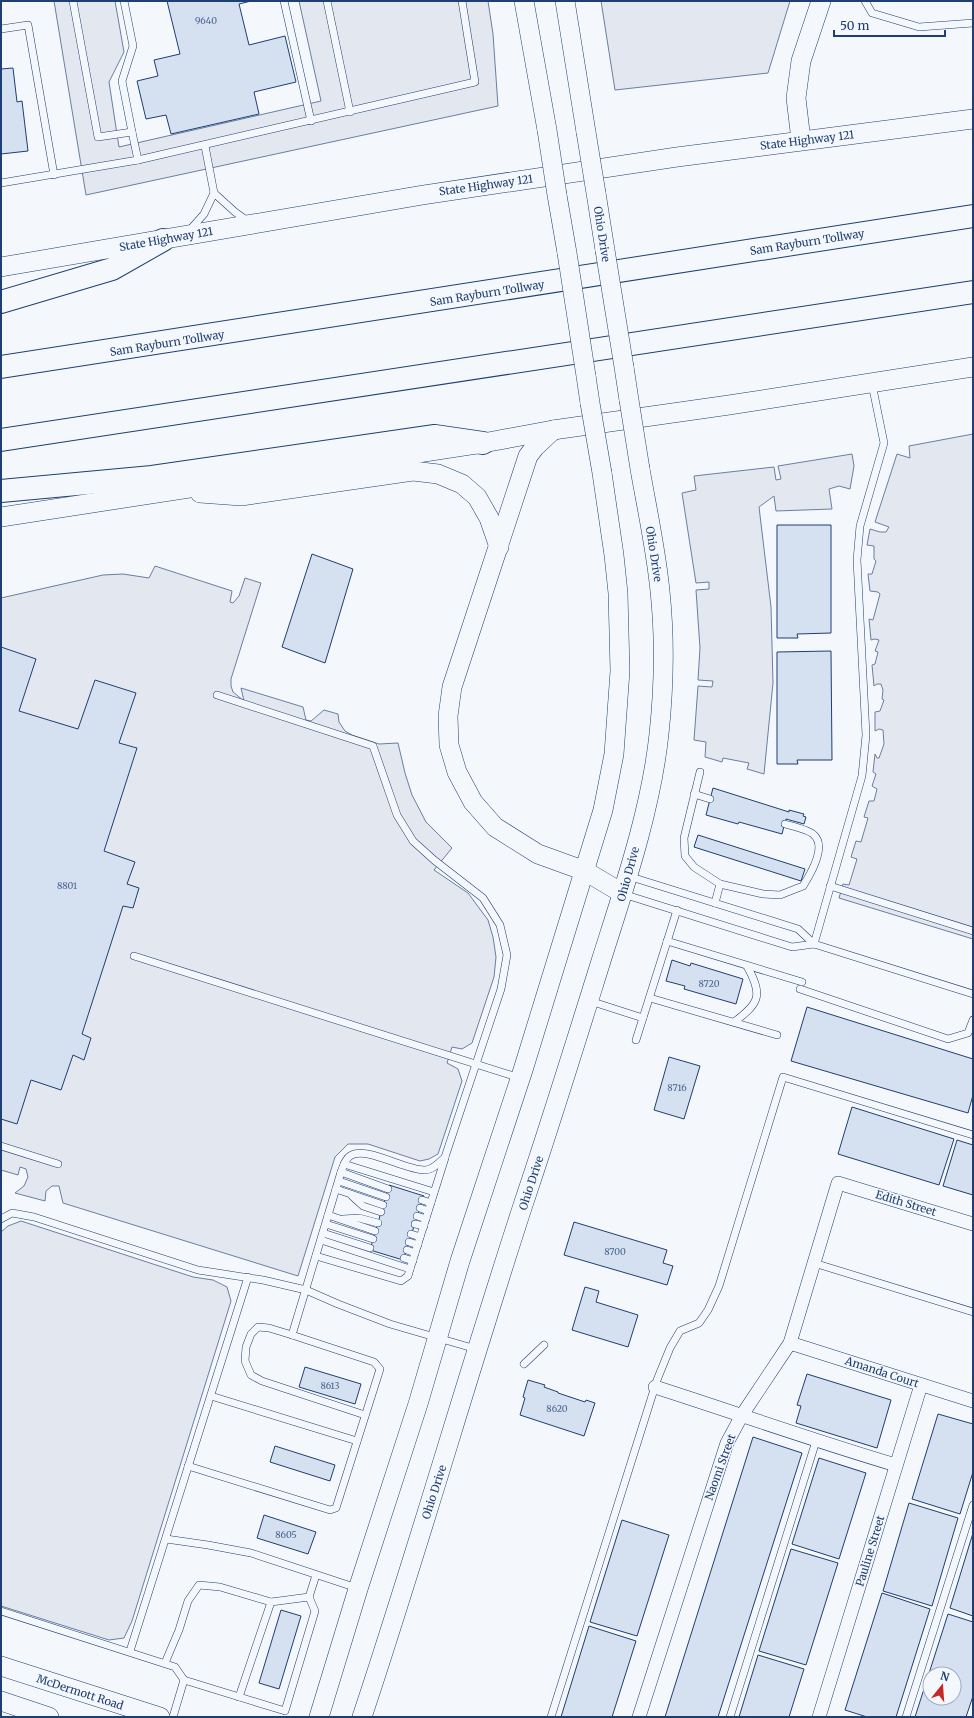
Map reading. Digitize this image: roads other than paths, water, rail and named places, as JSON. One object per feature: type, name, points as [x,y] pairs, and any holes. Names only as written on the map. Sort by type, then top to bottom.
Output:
[{"type":"highway","name":"Sam Rayburn Tollway","points":[[1,368],[973,216]]},
{"type":"highway","points":[[1,302],[112,269],[173,238]]},
{"type":"highway","points":[[1,440],[973,292]]},
{"type":"highway","points":[[1,491],[152,477],[435,436],[483,443]]},
{"type":"main road","points":[[319,1717],[358,1589],[418,1404],[460,1261],[521,1078],[585,871],[603,810],[614,754],[620,671],[620,631],[616,570],[547,130],[524,1]]},
{"type":"main road","name":"Ohio Drive","points":[[362,1717],[501,1274],[562,1088],[625,884],[652,775],[659,736],[663,669],[660,588],[565,1]]},
{"type":"main road","points":[[801,140],[796,98],[801,61],[821,1]]},
{"type":"main road","name":"State Highway 121","points":[[1,267],[423,194],[676,157],[973,119]]},
{"type":"main road","points":[[1,517],[483,443],[553,430],[973,367]]},
{"type":"main road","points":[[553,430],[528,456],[452,687],[448,716],[449,745],[457,772],[473,802],[495,827],[538,854],[625,884]]},
{"type":"main road","points":[[166,491],[241,496],[413,471],[438,474],[462,484],[477,497],[489,518],[499,547]]},
{"type":"main road","name":"McDermott Road","points":[[1,1666],[160,1717]]},
{"type":"main road","points":[[1,1702],[49,1717]]},
{"type":"street","name":"Edith Street","points":[[838,1183],[973,1224]]},
{"type":"street","name":"Naomi Street","points":[[639,1717],[727,1443],[742,1415],[790,1343],[838,1183]]},
{"type":"street","name":"Amanda Court","points":[[790,1343],[973,1401]]},
{"type":"street","name":"Pauline Street","points":[[819,1717],[921,1384]]},
{"type":"street","points":[[655,1387],[896,1466]]},
{"type":"lane","points":[[73,1],[98,137],[132,132]]},
{"type":"lane","points":[[124,1],[133,46],[122,80],[138,160]]},
{"type":"lane","points":[[284,1],[311,121]]},
{"type":"lane","points":[[327,1],[350,112]]},
{"type":"lane","points":[[1,184],[138,160],[205,146],[475,82],[462,1]]},
{"type":"lane","points":[[865,1],[864,2],[872,13],[919,27],[973,23]]},
{"type":"lane","points":[[1,29],[28,25],[54,175]]},
{"type":"lane","points":[[173,238],[204,214],[214,193],[205,146]]},
{"type":"lane","points":[[214,193],[235,212],[253,224]]},
{"type":"lane","points":[[814,944],[862,776],[866,735],[857,560],[860,526],[884,442],[872,383]]},
{"type":"lane","points":[[217,695],[373,746],[397,815],[413,841],[434,860],[483,898],[500,925],[507,955],[501,989],[475,1064],[408,1276],[401,1281],[316,1256]]},
{"type":"lane","points":[[700,772],[684,838],[685,856],[694,867],[720,884],[763,894],[780,896],[803,886],[817,858],[819,841],[814,834],[785,824]]},
{"type":"lane","points":[[694,794],[710,800]]},
{"type":"lane","points":[[625,884],[715,903],[798,929],[814,944]]},
{"type":"lane","points":[[625,884],[677,910],[792,947],[814,944],[973,994]]},
{"type":"lane","points":[[715,903],[720,884]]},
{"type":"lane","points":[[830,886],[973,931]]},
{"type":"lane","points":[[636,1040],[677,910]]},
{"type":"lane","points":[[667,941],[747,966],[948,1039],[968,1033],[973,1020]]},
{"type":"lane","points":[[134,956],[521,1078]]},
{"type":"lane","points":[[734,1022],[752,1006],[758,994],[755,980],[747,966]]},
{"type":"lane","points":[[650,998],[777,1035]]},
{"type":"lane","points":[[589,1000],[643,1018]]},
{"type":"lane","points":[[551,1717],[655,1387],[670,1348],[680,1331],[699,1323],[708,1310],[719,1286],[782,1077],[973,1135]]},
{"type":"lane","points":[[1,1146],[58,1164]]},
{"type":"lane","points":[[292,1335],[341,1172],[344,1164],[350,1156],[362,1153],[426,1170],[436,1165],[445,1157]]},
{"type":"lane","points":[[344,1164],[434,1192]]},
{"type":"lane","points":[[341,1172],[388,1188]]},
{"type":"lane","points":[[339,1181],[386,1197]]},
{"type":"lane","points":[[336,1189],[382,1209]]},
{"type":"lane","points":[[422,1200],[431,1203]]},
{"type":"lane","points":[[420,1208],[428,1211]]},
{"type":"lane","points":[[1,1220],[12,1213],[34,1218],[198,1270],[248,1277],[306,1290],[390,1324],[478,1349]]},
{"type":"lane","points":[[328,1215],[375,1232]]},
{"type":"lane","points":[[340,1220],[359,1218],[378,1223]]},
{"type":"lane","points":[[416,1220],[425,1222]]},
{"type":"lane","points":[[326,1224],[373,1239]]},
{"type":"lane","points":[[323,1232],[370,1248]]},
{"type":"lane","points":[[412,1234],[420,1237]]},
{"type":"lane","points":[[321,1240],[410,1269]]},
{"type":"lane","points":[[409,1242],[418,1245]]},
{"type":"lane","points":[[407,1250],[415,1253]]},
{"type":"lane","points":[[404,1258],[413,1261]]},
{"type":"lane","points":[[814,1263],[973,1312]]},
{"type":"lane","points":[[130,1651],[248,1277]]},
{"type":"lane","points":[[188,1466],[334,1510],[338,1502],[380,1369],[374,1362],[269,1328],[258,1327],[251,1334],[246,1347],[245,1361],[251,1375],[262,1382],[365,1415]]},
{"type":"lane","points":[[524,1364],[544,1344]]},
{"type":"lane","points":[[210,1396],[357,1441]]},
{"type":"lane","points":[[730,1717],[816,1441]]},
{"type":"lane","points":[[906,1717],[973,1505]]},
{"type":"lane","points":[[166,1539],[208,1545],[251,1554],[358,1589]]},
{"type":"lane","points":[[1,1611],[175,1666],[184,1680],[285,1711],[315,1611],[309,1597],[316,1575]]},
{"type":"lane","points":[[165,1663],[179,1630],[188,1601],[199,1585],[220,1587],[271,1602],[309,1597]]},
{"type":"lane","points":[[239,1697],[271,1602]]},
{"type":"lane","points":[[173,1717],[184,1680]]}]
